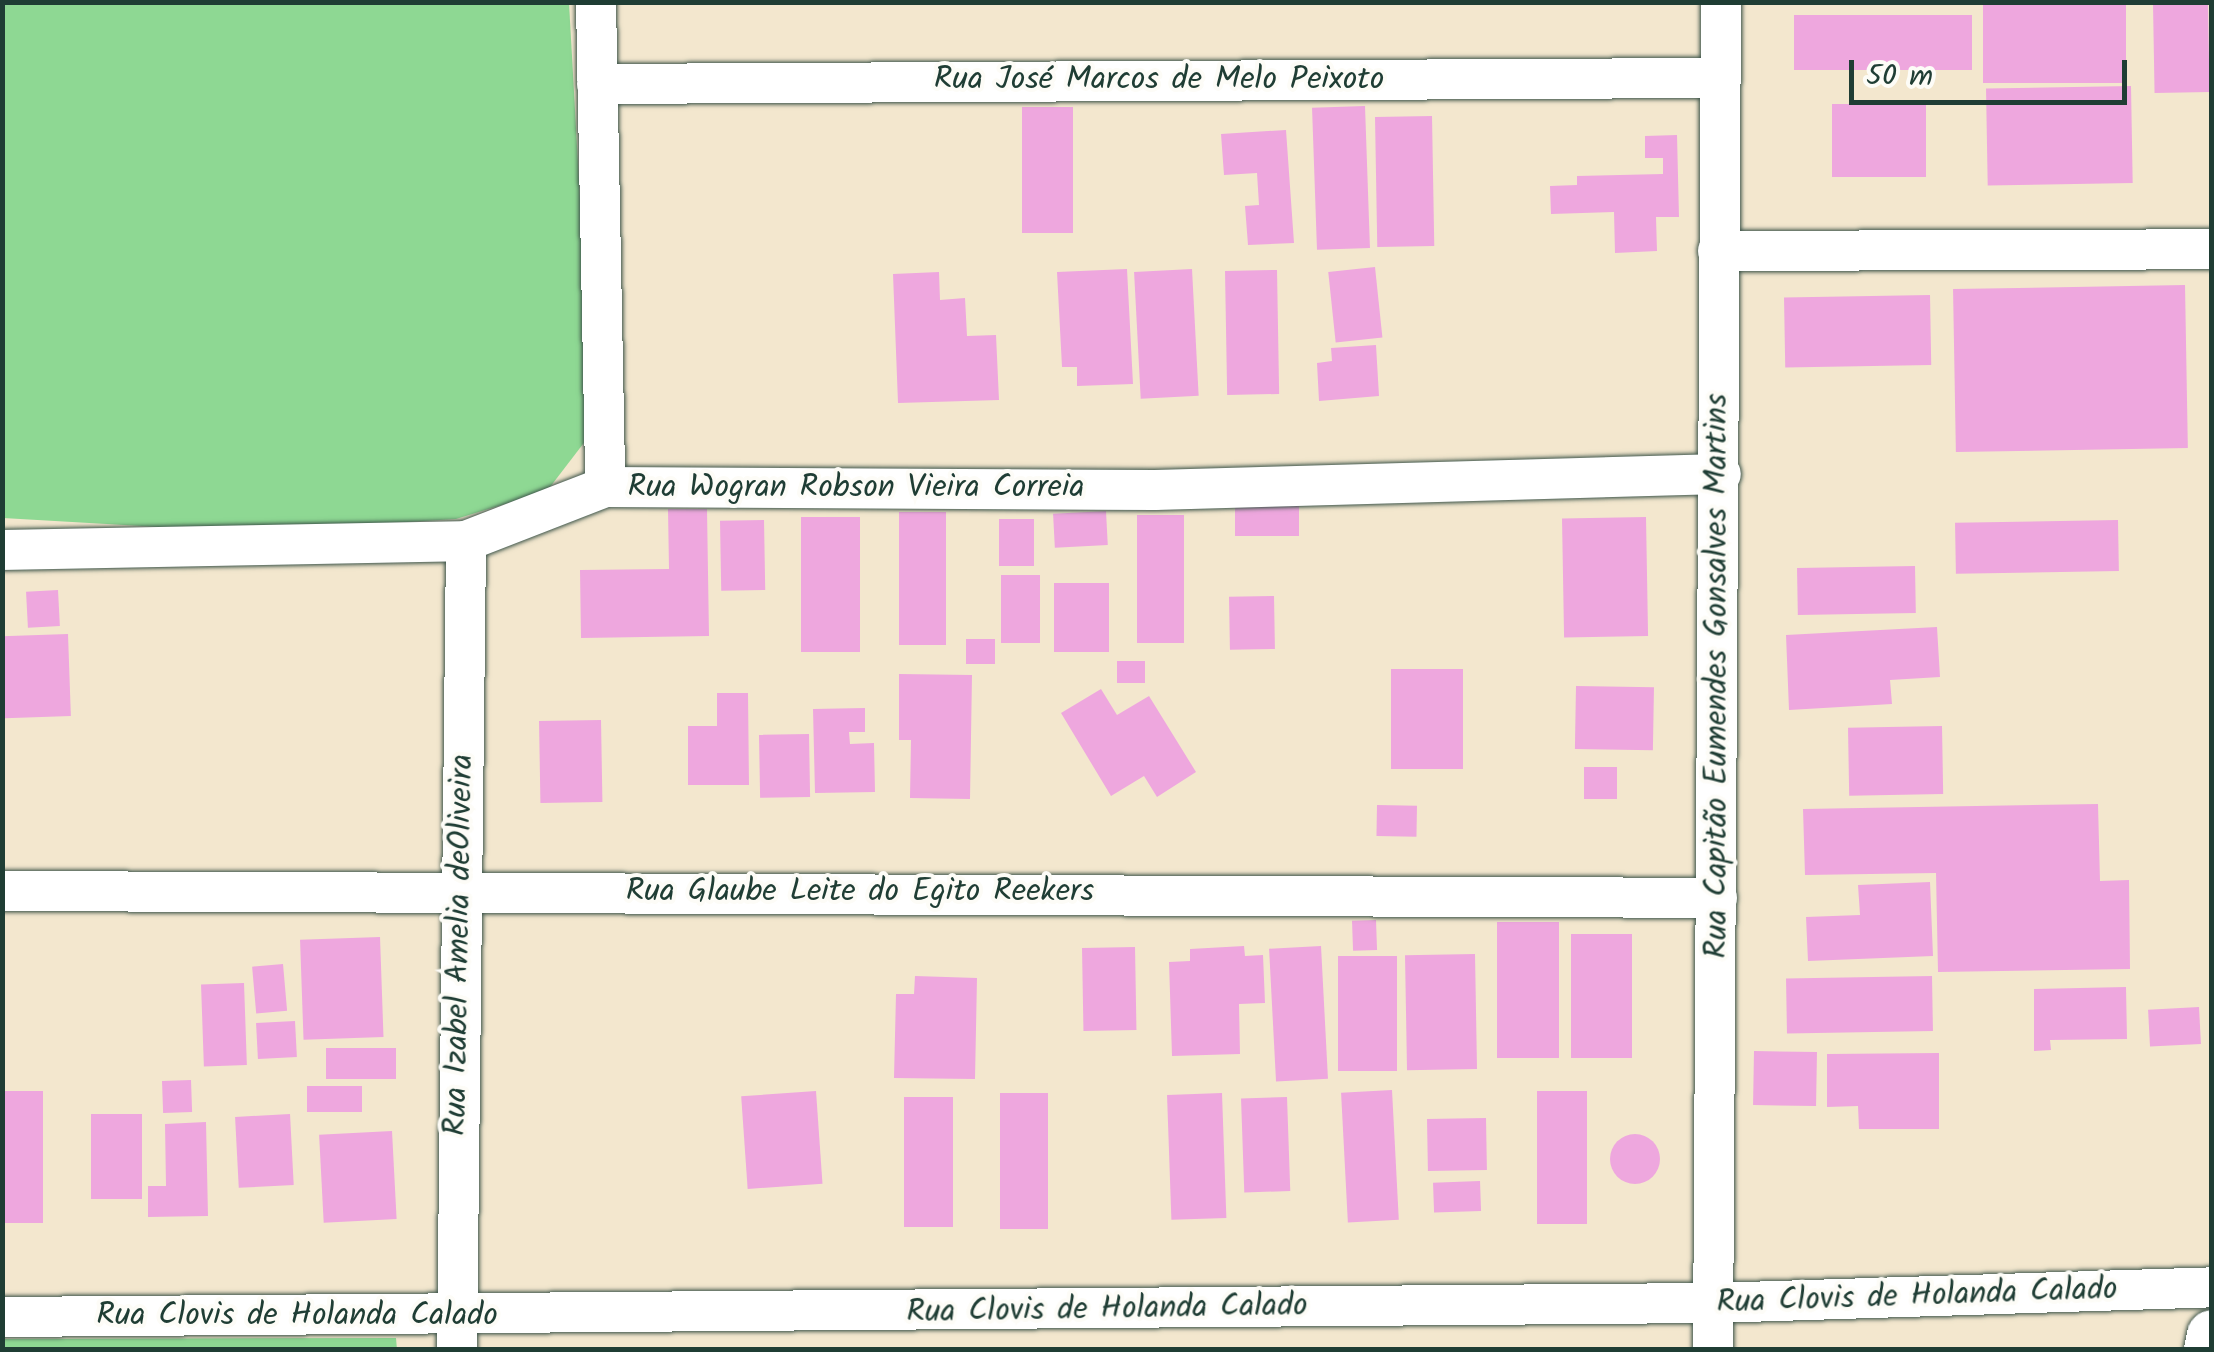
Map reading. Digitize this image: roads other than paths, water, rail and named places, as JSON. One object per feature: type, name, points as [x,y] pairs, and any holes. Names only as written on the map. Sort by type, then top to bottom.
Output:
[{"type":"street","points":[[596,2],[606,487]]},
{"type":"street","name":"Rua Capitão Eumendes Gonsalves Martins","points":[[1714,1350],[1721,2]]},
{"type":"street","name":"Rua José Marcos de Melo Peixoto","points":[[597,84],[1721,78]]},
{"type":"street","points":[[1718,251],[2212,249]]},
{"type":"street","name":"Rua Wogran Robson Vieira Correia","points":[[2,550],[466,541],[606,487],[1156,490],[1721,474]]},
{"type":"street","name":"Rua Izabel Amelia deOliveira","points":[[457,1333],[466,541]]},
{"type":"street","name":"Rua Glaube Leite do Egito Reekers","points":[[2,891],[1717,898]]},
{"type":"street","name":"Rua Clovis de Holanda Calado","points":[[2,1317],[457,1333],[2212,1288]]},
{"type":"street","points":[[2210,1350],[2212,1335]]}]
